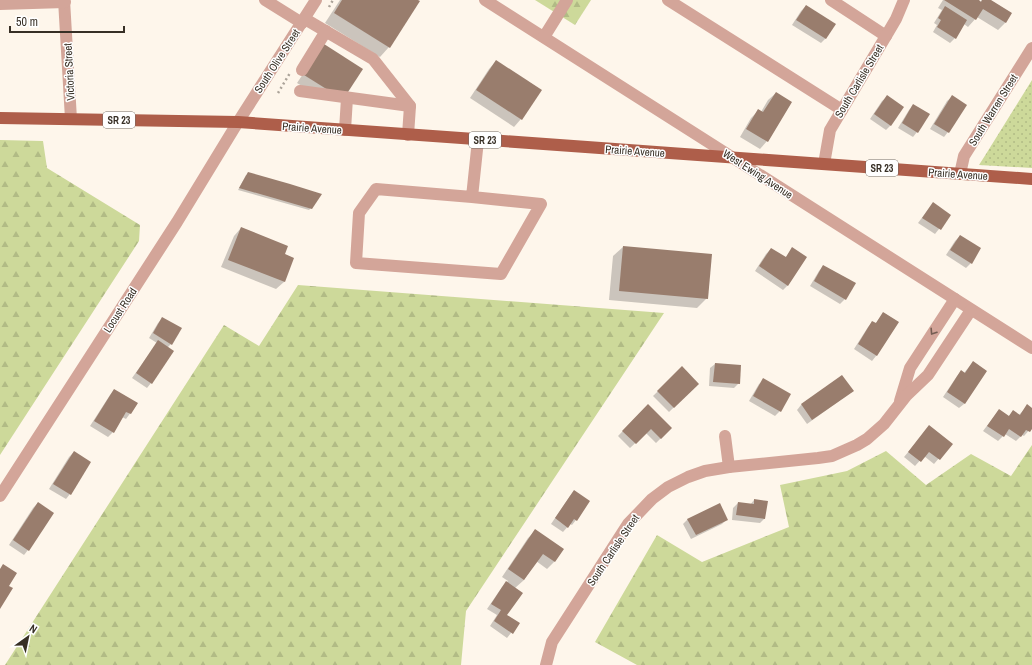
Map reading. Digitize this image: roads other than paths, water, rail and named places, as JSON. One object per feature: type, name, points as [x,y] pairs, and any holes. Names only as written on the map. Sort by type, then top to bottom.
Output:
[{"type":"main road","name":"SR 23","points":[[0,118],[238,122]]},
{"type":"main road","name":"Prairie Avenue","points":[[238,122],[1032,178]]},
{"type":"street","points":[[265,0],[303,21],[326,31],[374,59],[410,106],[408,135]]},
{"type":"street","name":"South Olive Street","points":[[238,122],[316,0]]},
{"type":"street","name":"West Ewing Avenue","points":[[485,0],[1032,348]]},
{"type":"street","points":[[544,37],[567,0]]},
{"type":"street","points":[[668,0],[842,110]]},
{"type":"street","points":[[831,0],[886,36]]},
{"type":"street","name":"South Carlisle Street","points":[[824,164],[830,130],[896,19],[904,0]]},
{"type":"street","points":[[0,4],[65,1]]},
{"type":"street","name":"Victoria Street","points":[[65,1],[71,119]]},
{"type":"street","points":[[302,70],[326,31]]},
{"type":"street","name":"South Warren Street","points":[[960,174],[964,156],[1032,48]]},
{"type":"street","points":[[300,91],[410,106]]},
{"type":"street","points":[[345,130],[347,98]]},
{"type":"street","name":"Locust Road","points":[[0,496],[177,222],[238,122]]},
{"type":"street","points":[[472,197],[478,140]]},
{"type":"street","points":[[376,189],[472,197],[541,204],[501,274],[356,263],[359,213],[376,189]]},
{"type":"street","points":[[900,403],[910,368],[955,299]]},
{"type":"street","points":[[900,403],[928,375],[972,310]]},
{"type":"street","name":"South Carlisle Street","points":[[546,665],[552,642],[628,524],[652,499],[688,477],[705,471],[832,456],[845,451],[867,439],[884,424],[900,403]]},
{"type":"street","points":[[725,436],[729,467]]}]
